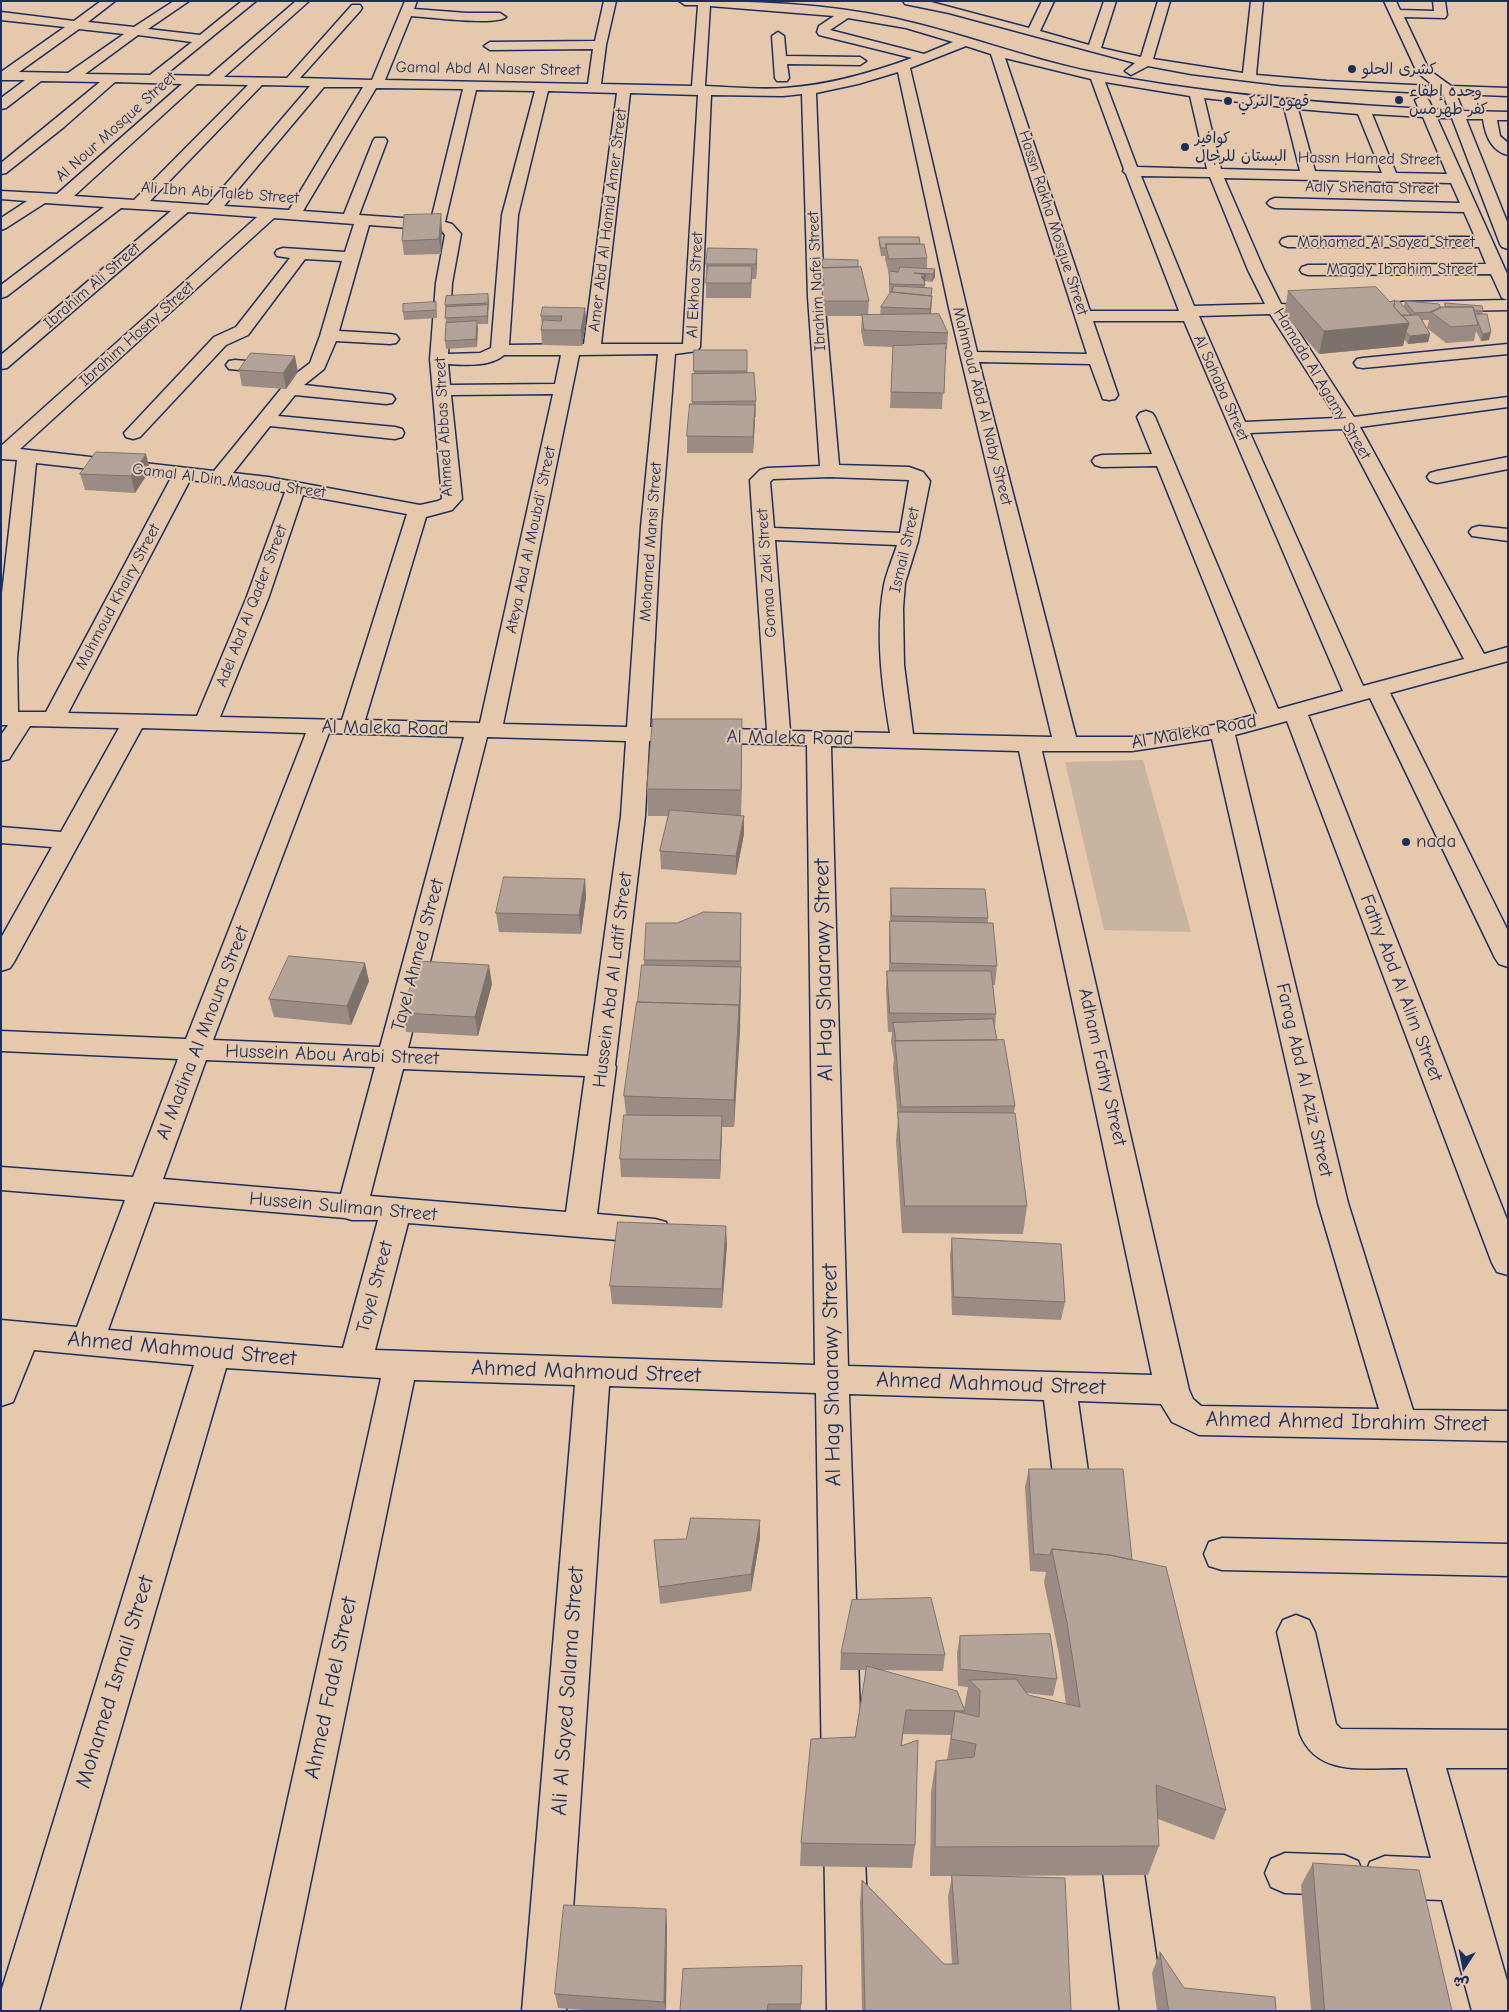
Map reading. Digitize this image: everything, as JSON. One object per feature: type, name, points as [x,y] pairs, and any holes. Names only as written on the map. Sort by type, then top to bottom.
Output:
[{"type":"street","points":[[4,76],[110,1]]},
{"type":"street","points":[[72,77],[183,1]]},
{"type":"street","points":[[153,80],[250,1]]},
{"type":"street","points":[[211,81],[303,1]]},
{"type":"street","points":[[437,225],[473,87],[483,66],[506,1]]},
{"type":"street","points":[[594,89],[600,46],[610,1]]},
{"type":"street","points":[[685,1],[744,3],[844,15],[918,28],[998,52],[1096,76],[1196,94],[1364,111],[1508,116]]},
{"type":"street","points":[[909,1],[924,2],[984,14],[1033,33],[1146,62],[1248,78],[1360,86],[1508,92]]},
{"type":"street","points":[[1033,33],[1048,1]]},
{"type":"street","points":[[1094,50],[1110,1]]},
{"type":"street","points":[[1116,80],[1146,62],[1164,1]]},
{"type":"street","points":[[1248,78],[1257,1]]},
{"type":"street","points":[[1390,1],[1424,72],[1448,90],[1508,244]]},
{"type":"street","points":[[1396,13],[1441,15],[1439,1]]},
{"type":"street","points":[[702,91],[704,3]]},
{"type":"street","points":[[15,18],[31,7]]},
{"type":"street","points":[[293,216],[374,84],[409,7],[451,16],[500,17]]},
{"type":"street","points":[[290,82],[356,8]]},
{"type":"street","points":[[844,15],[823,29],[823,32],[926,58]]},
{"type":"street","points":[[1,16],[202,39]]},
{"type":"street","points":[[778,36],[783,92]]},
{"type":"street","name":"Gamal Abd Al Naser Street","points":[[4,76],[783,92],[809,91],[850,83],[926,58],[965,42]]},
{"type":"street","points":[[490,46],[600,46]]},
{"type":"street","name":"Hassn Rakha Mosque Street","points":[[998,52],[1109,395]]},
{"type":"street","points":[[780,60],[860,61]]},
{"type":"street","name":"Mahmoud Abd Al Naby Street","points":[[903,66],[970,357],[1066,745]]},
{"type":"street","points":[[1424,72],[1418,88],[1426,114],[1508,295]]},
{"type":"street","name":"Al Sahaba Street","points":[[1096,76],[1130,171],[1188,314],[1238,428],[1367,692],[1508,958]]},
{"type":"street","points":[[1,104],[38,77]]},
{"type":"street","points":[[1,170],[59,124],[112,78]]},
{"type":"street","name":"Al Nour Mosque Street","points":[[61,199],[194,80]]},
{"type":"street","points":[[137,204],[258,82]]},
{"type":"street","points":[[212,210],[320,83]]},
{"type":"street","points":[[439,359],[485,358],[497,354],[500,350],[510,215],[542,88]]},
{"type":"street","name":"Amer Abd Al Hamid Amer Street","points":[[592,350],[624,89]]},
{"type":"street","name":"Al Ekhoa Street","points":[[500,350],[688,349],[692,345],[702,91]]},
{"type":"street","name":"Ibrahim Nafei Street","points":[[809,91],[816,297],[830,470]]},
{"type":"street","name":"Hamada Al Agamy Street","points":[[1196,94],[1215,173],[1256,270],[1276,310],[1349,423],[1477,662]]},
{"type":"street","points":[[1290,105],[1309,176]]},
{"type":"street","points":[[1364,111],[1391,178]]},
{"type":"street","points":[[1489,116],[1493,137],[1508,151]]},
{"type":"street","points":[[219,478],[290,389],[318,365],[329,336],[351,257],[356,220],[380,141]]},
{"type":"street","name":"Hassn Hamed Street","points":[[1130,171],[1457,179]]},
{"type":"street","name":"Ali Ibn Abi Taleb Street","points":[[1,195],[437,225]]},
{"type":"street","points":[[1,226],[42,198]]},
{"type":"street","points":[[1,293],[118,203]]},
{"type":"street","name":"Adly Shehata Street","points":[[1275,203],[1469,208]]},
{"type":"street","name":"Ibrahim Ali Street","points":[[1,364],[184,208]]},
{"type":"street","name":"Ibrahim Hosny Street","points":[[3,453],[270,214]]},
{"type":"street","name":"Ahmed Abbas Street","points":[[351,727],[416,519],[421,511],[426,508],[442,507],[450,504],[452,499],[439,359],[444,283],[453,234],[447,227],[437,225]]},
{"type":"street","name":"Mohamed Al Sayed Street","points":[[1288,242],[1485,242]]},
{"type":"street","points":[[278,253],[351,257]]},
{"type":"street","points":[[133,433],[220,341],[242,330],[301,254]]},
{"type":"street","name":"Magdy Ibrahim Street","points":[[1308,270],[1496,269]]},
{"type":"street","points":[[1382,308],[1508,305]]},
{"type":"street","points":[[1083,316],[1305,309]]},
{"type":"street","points":[[329,336],[390,339]]},
{"type":"street","name":"Mohamed Mansi Street","points":[[638,734],[651,527],[667,349]]},
{"type":"street","points":[[1362,363],[1508,349]]},
{"type":"street","name":"Ateya Abd Al Moubdi' Street","points":[[484,730],[571,350]]},
{"type":"street","points":[[970,357],[1097,359]]},
{"type":"street","points":[[235,365],[309,371]]},
{"type":"street","points":[[290,389],[386,399]]},
{"type":"street","points":[[442,390],[563,389]]},
{"type":"street","points":[[1238,428],[1349,423],[1508,402]]},
{"type":"street","points":[[1146,417],[1270,718]]},
{"type":"street","points":[[266,420],[395,434]]},
{"type":"street","name":"Gamal Al Din Masoud Street","points":[[3,453],[296,488],[421,511]]},
{"type":"street","points":[[1,754],[11,719],[6,658],[27,456]]},
{"type":"street","points":[[1102,461],[1164,460]]},
{"type":"street","points":[[1437,477],[1508,464]]},
{"type":"street","name":"Gomaa Zaki Street","points":[[779,738],[760,480],[762,477],[773,473],[830,470]]},
{"type":"street","name":"Ismail Street","points":[[830,470],[909,473],[916,476],[920,481],[908,539],[894,587],[892,662],[896,703],[903,741]]},
{"type":"street","name":"Mahmoud Khairy Street","points":[[53,720],[183,474]]},
{"type":"street","name":"Adel Abd Al Qader Street","points":[[206,724],[257,599],[296,488]]},
{"type":"street","points":[[1479,532],[1508,535]]},
{"type":"street","points":[[764,534],[908,539]]},
{"type":"street","name":"Al Maleka Road","points":[[11,719],[1066,745],[1132,744],[1222,731],[1508,654]]},
{"type":"street","name":"Fathy Abd Al Alim Street","points":[[1295,712],[1508,1263]]},
{"type":"street","points":[[1,962],[11,928],[69,840],[134,722]]},
{"type":"street","name":"Al Madina Al Mnoura Street","points":[[88,1340],[196,1049],[320,726]]},
{"type":"street","name":"Tayel Ahmed Street","points":[[352,1208],[391,1058],[484,730]]},
{"type":"street","name":"Farag Abd Al Aziz Street","points":[[1222,731],[1333,1204],[1401,1424]]},
{"type":"street","name":"Hussein Abd Al Latif Street","points":[[580,1225],[634,816],[638,734]]},
{"type":"street","name":"Al Hag Shaarawy Street","points":[[819,739],[832,1379],[849,2011]]},
{"type":"street","name":"Adham Fathy Street","points":[[1029,744],[1172,1390]]},
{"type":"street","points":[[1,835],[69,840]]},
{"type":"street","name":"Hussein Abou Arabi Street","points":[[1,1041],[602,1066]]},
{"type":"street","name":"Hussein Suliman Street","points":[[1,1178],[685,1234]]},
{"type":"street","name":"Tayel Street","points":[[355,1363],[396,1211]]},
{"type":"street","points":[[1,1392],[12,1334]]},
{"type":"street","name":"Ahmed Mahmoud Street","points":[[12,1334],[214,1353],[400,1366],[1172,1390]]},
{"type":"street","name":"Mohamed Ismail Street","points":[[17,2011],[214,1353]]},
{"type":"street","name":"Ahmed Fadel Street","points":[[262,2011],[400,1366]]},
{"type":"street","name":"Ali Al Sayed Salama Street","points":[[544,2011],[592,1372]]},
{"type":"street","points":[[1059,1387],[1078,1535]]},
{"type":"street","name":"Ahmed Ahmed Ibrahim Street","points":[[1172,1390],[1180,1410],[1185,1415],[1199,1420],[1508,1426]]},
{"type":"street","points":[[1222,1554],[1508,1560]]},
{"type":"street","points":[[1296,1632],[1319,1734],[1328,1743],[1338,1748],[1508,1750]]},
{"type":"street","points":[[1420,1748],[1494,2011]]},
{"type":"street","points":[[1114,1803],[1142,2011]]},
{"type":"street","points":[[1285,1873],[1458,1880]]},
{"type":"shaded area","points":[[1143,760],[1191,932],[1104,930],[1065,762]]},
{"type":"building","points":[[441,214],[439,239],[402,241],[404,215]]},
{"type":"building","points":[[879,237],[919,237],[920,244],[886,244],[886,248],[881,248]]},
{"type":"building","points":[[886,244],[924,244],[927,258],[889,259]]},
{"type":"building","points":[[708,248],[757,249],[756,264],[706,264]]},
{"type":"building","points":[[823,259],[858,260],[858,267],[823,268]]},
{"type":"building","points":[[708,266],[752,266],[751,283],[706,283]]},
{"type":"building","points":[[861,267],[869,301],[823,301],[822,268]]},
{"type":"building","points":[[900,267],[935,269],[933,274],[914,273],[926,275],[921,277],[925,285],[890,284],[889,271],[898,272]]},
{"type":"building","points":[[894,286],[932,288],[931,296],[892,292]]},
{"type":"building","points":[[1376,287],[1390,302],[1395,300],[1394,307],[1409,323],[1324,331],[1288,291]]},
{"type":"building","points":[[891,292],[932,296],[930,309],[881,307]]},
{"type":"building","points":[[488,294],[488,303],[445,305],[446,296]]},
{"type":"building","points":[[1395,301],[1399,301],[1411,315],[1401,315],[1394,307]]},
{"type":"building","points":[[1405,301],[1439,304],[1441,308],[1432,312],[1415,313]]},
{"type":"building","points":[[436,302],[436,310],[403,312],[403,304]]},
{"type":"building","points":[[1445,303],[1482,306],[1483,311],[1474,311],[1473,307],[1446,307]]},
{"type":"building","points":[[488,305],[487,316],[445,318],[446,307]]},
{"type":"building","points":[[543,307],[585,308],[581,330],[541,330],[543,320],[561,321],[562,316],[541,316]]},
{"type":"building","points":[[1441,307],[1473,307],[1478,325],[1451,327],[1431,312]]},
{"type":"building","points":[[939,314],[948,333],[864,330],[862,315]]},
{"type":"building","points":[[1475,314],[1487,314],[1491,332],[1483,334]]},
{"type":"building","points":[[1419,315],[1430,334],[1410,336],[1406,332],[1409,323],[1403,316]]},
{"type":"building","points":[[477,321],[476,339],[445,341],[446,323]]},
{"type":"building","points":[[946,344],[944,393],[891,392],[893,346]]},
{"type":"building","points":[[694,350],[747,350],[747,371],[694,371]]},
{"type":"building","points":[[251,353],[295,356],[283,373],[239,370]]},
{"type":"building","points":[[754,373],[756,401],[692,402],[692,374]]},
{"type":"building","points":[[690,404],[755,405],[753,437],[687,436]]},
{"type":"building","points":[[96,452],[146,454],[131,476],[80,474]]},
{"type":"building","points":[[653,719],[742,719],[741,790],[647,789]]},
{"type":"building","points":[[670,810],[744,816],[736,856],[660,851]]},
{"type":"building","points":[[504,877],[585,879],[579,915],[496,913]]},
{"type":"building","points":[[891,888],[985,889],[988,918],[892,916]]},
{"type":"building","points":[[704,912],[741,913],[740,961],[644,960],[646,923],[677,923]]},
{"type":"building","points":[[890,921],[993,923],[997,966],[891,963]]},
{"type":"building","points":[[289,956],[365,963],[347,1006],[269,999]]},
{"type":"building","points":[[418,961],[489,965],[475,1017],[403,1013]]},
{"type":"building","points":[[642,965],[741,967],[739,1013],[739,1005],[638,1002]]},
{"type":"building","points":[[887,971],[991,971],[996,1014],[890,1013]]},
{"type":"building","points":[[637,1002],[739,1005],[734,1100],[624,1096]]},
{"type":"building","points":[[993,1019],[997,1040],[896,1041],[893,1023]]},
{"type":"building","points":[[1004,1040],[1015,1106],[901,1107],[895,1041]]},
{"type":"building","points":[[898,1112],[1015,1113],[1027,1206],[905,1206]]},
{"type":"building","points":[[624,1115],[722,1116],[720,1160],[620,1159]]},
{"type":"building","points":[[618,1222],[726,1226],[722,1289],[610,1286]]},
{"type":"building","points":[[952,1238],[1061,1244],[1065,1302],[954,1297]]},
{"type":"building","points":[[1029,1469],[1123,1469],[1132,1560],[1110,1555],[1052,1549],[1050,1555],[1034,1554]]},
{"type":"building","points":[[691,1518],[760,1520],[751,1574],[659,1587],[654,1540],[686,1539]]},
{"type":"building","points":[[1052,1549],[1110,1555],[1166,1567],[1226,1810],[1156,1785],[1159,1846],[935,1847],[936,1761],[974,1757],[976,1744],[951,1739],[955,1711],[979,1717],[980,1690],[969,1680],[1016,1679],[1028,1695],[1080,1707],[1067,1623]]},
{"type":"building","points":[[931,1598],[945,1655],[841,1653],[852,1600]]},
{"type":"building","points":[[1050,1634],[1057,1679],[960,1669],[960,1636]]},
{"type":"building","points":[[867,1666],[957,1691],[965,1711],[906,1710],[901,1746],[918,1740],[915,1845],[801,1843],[811,1739],[855,1737]]},
{"type":"building","points":[[1313,1863],[1419,1870],[1452,2011],[1325,2011]]},
{"type":"building","points":[[952,1875],[1065,1878],[1071,2011],[865,2011],[862,1880],[944,1964],[958,1964]]},
{"type":"building","points":[[564,1905],[666,1909],[664,2002],[555,1994]]},
{"type":"building","points":[[1160,1952],[1184,1988],[1275,1997],[1276,2011],[1169,2011]]},
{"type":"building","points":[[802,1966],[801,2004],[768,2004],[767,2011],[680,2011],[683,1969]]},
{"type":"place","name":"كشرى الحلو","points":[[1352,69]]},
{"type":"place","name":"وحده إطفاء كفر طهرمس","points":[[1399,100]]},
{"type":"place","name":"قهوه التركي","points":[[1228,101]]},
{"type":"place","name":"كوافير البستان للرجال","points":[[1185,147]]},
{"type":"place","name":"nada","points":[[1406,842]]}]
